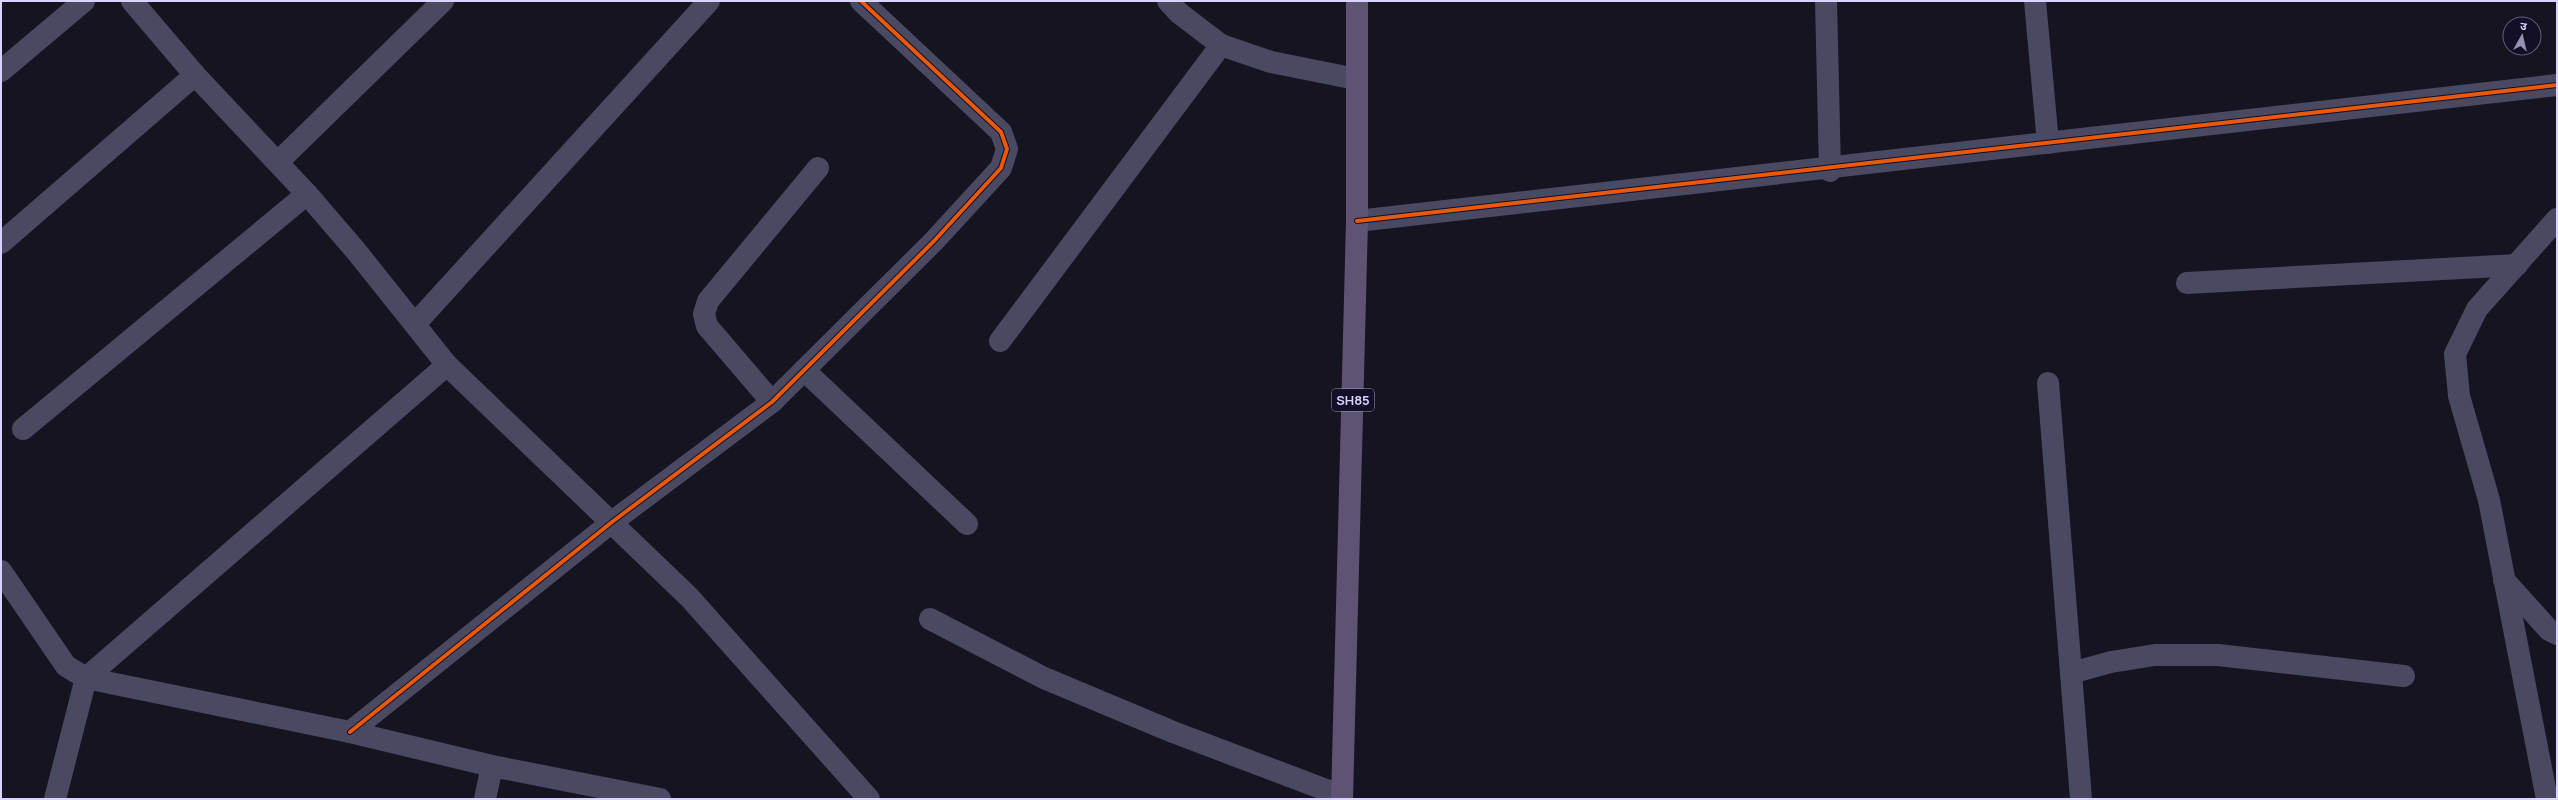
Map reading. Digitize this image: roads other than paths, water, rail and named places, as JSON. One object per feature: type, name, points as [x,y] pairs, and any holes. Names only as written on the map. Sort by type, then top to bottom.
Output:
[{"type":"main road","name":"SH85","points":[[1342,797],[1357,221],[1357,1]]},
{"type":"street","points":[[1,71],[84,1]]},
{"type":"street","points":[[132,1],[195,75],[307,194],[415,324],[447,365],[689,597],[869,799]]},
{"type":"street","points":[[278,162],[443,1]]},
{"type":"street","points":[[415,324],[709,1]]},
{"type":"street","points":[[350,732],[612,522],[772,402],[940,235],[1001,168],[1007,149],[1001,132],[861,1]]},
{"type":"street","points":[[1168,1],[1179,13],[1221,45],[1271,62],[1356,79]]},
{"type":"street","points":[[1826,1],[1830,171]]},
{"type":"street","points":[[2035,1],[2048,143]]},
{"type":"street","points":[[1000,341],[1221,45]]},
{"type":"street","points":[[1,243],[195,75]]},
{"type":"street","points":[[1357,221],[1830,171],[2048,143],[2248,122],[2557,85]]},
{"type":"street","points":[[772,402],[707,326],[704,314],[708,301],[818,168]]},
{"type":"street","points":[[24,429],[307,194]]},
{"type":"street","points":[[2547,799],[2489,500],[2459,396],[2455,354],[2477,309],[2557,219]]},
{"type":"street","points":[[2187,283],[2517,265]]},
{"type":"street","points":[[55,799],[86,678],[447,365]]},
{"type":"street","points":[[804,370],[968,524]]},
{"type":"street","points":[[2048,382],[2081,799]]},
{"type":"street","points":[[1,571],[66,666],[86,678],[350,732],[492,766],[660,799]]},
{"type":"street","points":[[2504,580],[2550,630],[2557,634]]},
{"type":"street","points":[[930,619],[1044,678],[1173,732],[1342,797]]},
{"type":"street","points":[[2071,673],[2112,662],[2155,655],[2218,655],[2404,676]]},
{"type":"street","points":[[485,799],[492,766]]}]
